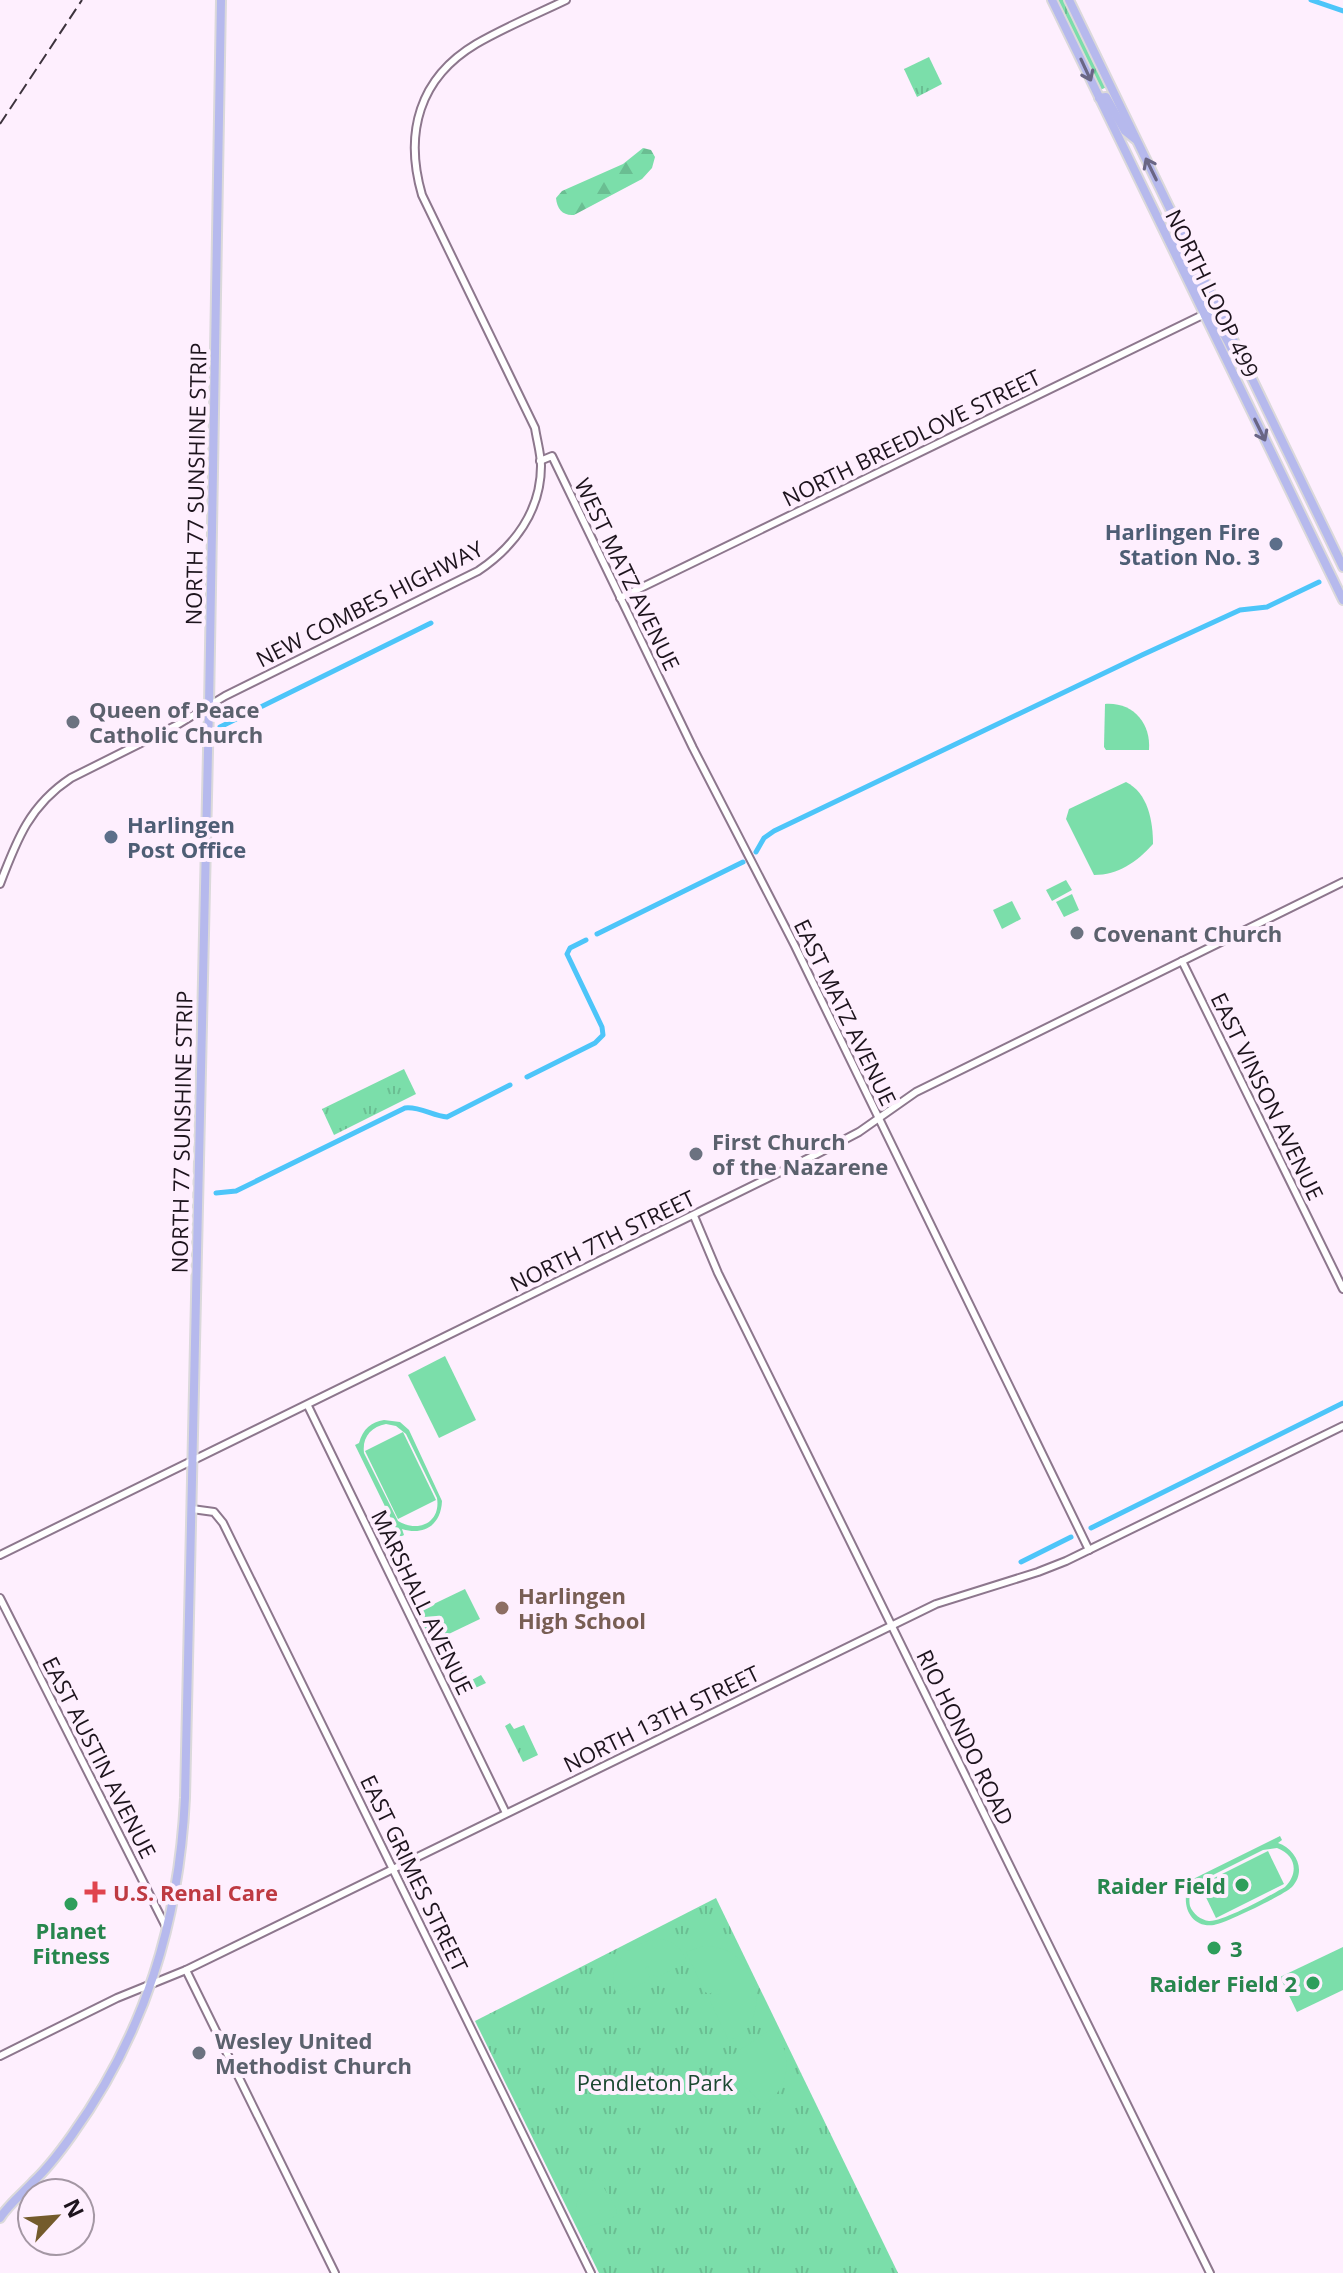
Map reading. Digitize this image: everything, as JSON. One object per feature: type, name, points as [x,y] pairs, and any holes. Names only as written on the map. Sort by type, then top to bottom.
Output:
[{"type":"main road","name":"NORTH 77 SUNSHINE STRIP","points":[[1,2215],[58,2155],[94,2103],[128,2041],[152,1985],[167,1931],[183,1840],[209,706],[221,0]]},
{"type":"main road","name":"NORTH LOOP 499","points":[[1052,0],[1343,600]]},
{"type":"main road","name":"NORTH LOOP 499","points":[[1069,0],[1343,567]]},
{"type":"main road","points":[[1099,98],[1106,97],[1125,131],[1136,139]]},
{"type":"main road","points":[[1163,230],[1189,265],[1206,301],[1217,308]]},
{"type":"main road","points":[[1204,314],[1215,319],[1231,352],[1256,388]]},
{"type":"main road","points":[[1305,522],[1318,516]]},
{"type":"street","name":"NEW COMBES HIGHWAY","points":[[0,884],[27,820],[59,786],[186,721],[225,696],[492,562],[505,551],[526,523],[538,491],[540,461],[535,428],[422,195],[414,164],[414,136],[429,90],[458,57],[477,44],[566,0]]},
{"type":"street","name":"NORTH BREEDLOVE STREET","points":[[620,598],[1217,308]]},
{"type":"street","name":"WEST MATZ AVENUE","points":[[540,461],[552,456],[673,707]]},
{"type":"street","name":"EAST MATZ AVENUE","points":[[673,707],[779,914],[1089,1550]]},
{"type":"street","name":"NORTH 7TH STREET","points":[[0,1555],[694,1216],[847,1139],[916,1092],[1343,882]]},
{"type":"street","name":"EAST VINSON AVENUE","points":[[1182,961],[1343,1289]]},
{"type":"street","name":"RIO HONDO ROAD","points":[[694,1216],[718,1273],[1210,2273]]},
{"type":"street","name":"MARSHALL AVENUE","points":[[308,1406],[506,1813]]},
{"type":"street","name":"NORTH 13TH STREET","points":[[0,2056],[117,1998],[186,1970],[936,1604],[1038,1572],[1089,1550],[1343,1426]]},
{"type":"street","name":"EAST GRIMES STREET","points":[[192,1509],[214,1512],[223,1523],[591,2273]]},
{"type":"street","name":"EAST AUSTIN AVENUE","points":[[0,1598],[167,1931]]},
{"type":"street","points":[[186,1970],[335,2273]]},
{"type":"green space","points":[[1056,0],[1065,0],[1107,87],[1100,90]]},
{"type":"green space","points":[[929,57],[942,84],[917,97],[904,69]]},
{"type":"green space","points":[[643,148],[651,150],[655,157],[652,168],[642,179],[574,215],[564,213],[559,208],[556,198],[562,191],[623,164]]},
{"type":"green space","points":[[1105,704],[1124,707],[1138,716],[1147,731],[1149,750],[1106,750]]},
{"type":"green space","points":[[1126,782],[1140,793],[1148,808],[1153,844],[1126,866],[1111,873],[1094,875],[1066,819],[1069,809]]},
{"type":"green space","points":[[1066,880],[1072,890],[1052,901],[1046,890]]},
{"type":"green space","points":[[1072,894],[1079,910],[1064,917],[1056,902]]},
{"type":"green space","points":[[1012,901],[1021,919],[1002,929],[993,910]]},
{"type":"green space","points":[[404,1069],[416,1094],[334,1135],[322,1109]]},
{"type":"green space","points":[[445,1356],[476,1420],[439,1438],[408,1375]]},
{"type":"green space","points":[[379,1421],[400,1422],[409,1430],[442,1501],[435,1522],[424,1530],[402,1529],[404,1535],[400,1537],[355,1445],[371,1424]],"holes":[[[386,1424],[396,1426],[406,1434],[437,1498],[432,1519],[420,1526],[398,1521],[364,1453],[364,1442],[372,1430]]]},
{"type":"green space","points":[[403,1432],[436,1500],[398,1519],[365,1451]]},
{"type":"green space","points":[[465,1589],[480,1619],[432,1642],[417,1612]]},
{"type":"green space","points":[[452,1648],[468,1682],[481,1675],[486,1683],[469,1691],[449,1649]]},
{"type":"green space","points":[[510,1723],[514,1729],[524,1725],[538,1755],[523,1762],[505,1726]]},
{"type":"green space","points":[[1280,1836],[1282,1840],[1278,1843],[1290,1850],[1299,1868],[1296,1881],[1287,1891],[1214,1925],[1194,1919],[1187,1908],[1188,1887],[1183,1889],[1181,1885]],"holes":[[[1277,1848],[1292,1860],[1294,1870],[1285,1887],[1216,1920],[1203,1919],[1191,1909],[1190,1896],[1197,1883],[1263,1850]]]},
{"type":"green space","name":"Raider Field","points":[[1268,1851],[1284,1884],[1216,1918],[1200,1885]]},
{"type":"green space","name":"Pendleton Park","points":[[716,1898],[898,2273],[599,2273],[475,2021]]},
{"type":"green space","points":[[660,1939],[677,1946],[687,1962],[658,1977],[648,1966],[645,1968],[650,1977],[648,1981],[618,1996],[614,1985],[616,1965],[629,1950]]},
{"type":"green space","points":[[703,1946],[721,1948],[736,1956],[747,1968],[754,1983],[757,2000],[754,2016],[745,2030],[729,2041],[710,2001],[711,1997],[721,1993],[719,1989],[709,1994],[705,1992],[686,1952]]},
{"type":"green space","name":"Raider Field 2","points":[[1343,1947],[1343,1990],[1297,2012],[1280,1977]]},
{"type":"green space","points":[[774,2027],[784,2048],[786,2069],[780,2088],[764,2105],[728,2065],[728,2058]]},
{"type":"green space","points":[[598,2178],[617,2210],[616,2216],[579,2229],[576,2221],[578,2199],[586,2187]]},
{"type":"waterway","points":[[1311,0],[1343,11]]},
{"type":"waterway","points":[[756,852],[764,838],[774,831],[1240,610],[1267,607],[1319,582]]},
{"type":"waterway","points":[[220,727],[431,623]]},
{"type":"waterway","points":[[597,934],[743,862]]},
{"type":"waterway","points":[[527,1077],[595,1043],[603,1035],[567,954],[570,948],[586,940]]},
{"type":"waterway","points":[[216,1193],[236,1191],[405,1108],[447,1117],[510,1085]]},
{"type":"waterway","points":[[1091,1528],[1343,1403]]},
{"type":"waterway","points":[[1021,1562],[1071,1537]]},
{"type":"railway","points":[[0,124],[82,0]]},
{"type":"place","name":"Harlingen Fire Station No. 3","points":[[1276,544]]},
{"type":"place","name":"Queen of Peace Catholic Church","points":[[73,722]]},
{"type":"place","name":"Harlingen Post Office","points":[[111,837]]},
{"type":"place","name":"Covenant Church","points":[[1077,933]]},
{"type":"place","name":"First Church of the Nazarene","points":[[696,1154]]},
{"type":"place","name":"Harlingen High School","points":[[502,1608]]},
{"type":"place","name":"Raider Field","points":[[1242,1885]]},
{"type":"place","name":"U.S. Renal Care","points":[[95,1892]]},
{"type":"place","name":"Planet Fitness","points":[[71,1904]]},
{"type":"place","name":"3","points":[[1214,1948]]},
{"type":"place","name":"Raider Field 2","points":[[1313,1983]]},
{"type":"place","name":"Wesley United Methodist Church","points":[[199,2053]]}]
